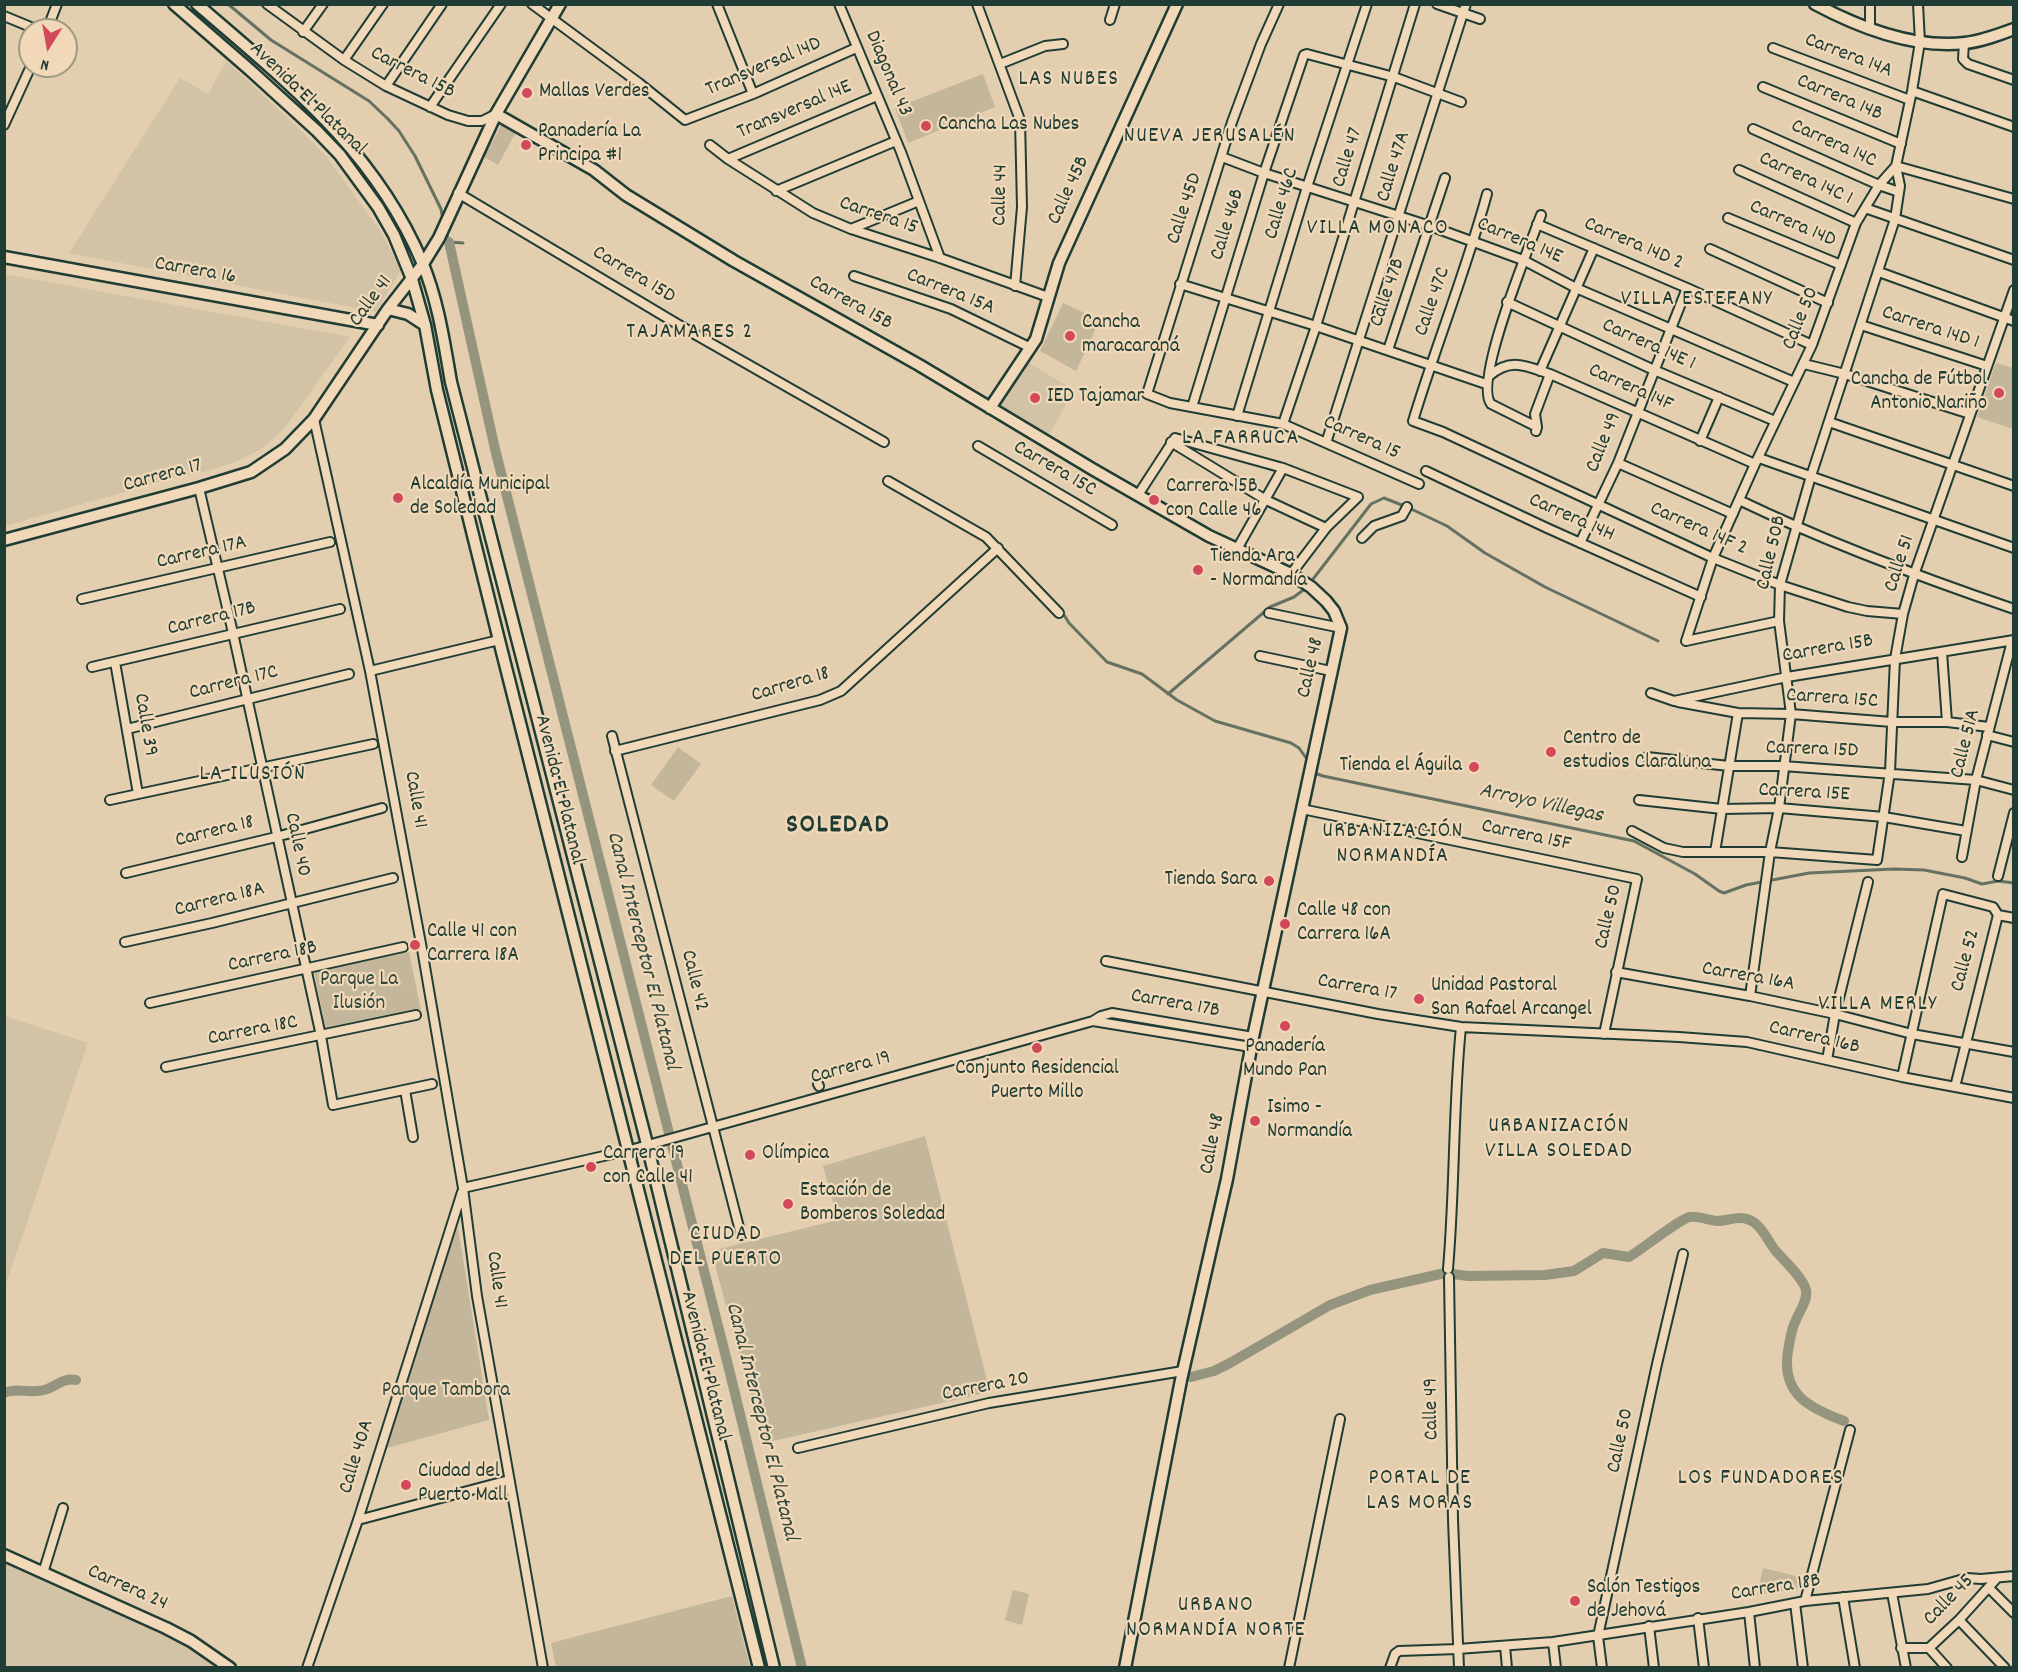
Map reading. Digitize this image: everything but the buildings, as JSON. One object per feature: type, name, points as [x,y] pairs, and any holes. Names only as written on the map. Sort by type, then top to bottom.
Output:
[{"type":"main road","name":"Avenida El Platanal","points":[[174,4],[250,70],[340,155],[378,207],[394,235],[412,279],[425,325],[437,390],[499,640],[630,1150],[759,1668]]},
{"type":"main road","name":"Avenida El Platanal","points":[[197,4],[323,116],[350,144],[401,216],[423,264],[433,296],[451,382],[651,1144],[774,1668]]},
{"type":"main road","name":"Calle 41","points":[[314,419],[439,238],[496,114],[560,4]]},
{"type":"main road","name":"Calle 45B","points":[[990,408],[1031,348],[1039,330],[1059,263],[1177,4]]},
{"type":"main road","points":[[1815,4],[1870,28],[1920,42],[1964,44],[1990,38],[2013,29]]},
{"type":"main road","name":"Carrera 15B","points":[[496,114],[594,170],[626,195],[726,256],[910,360],[1138,495],[1209,536],[1291,574],[1308,585],[1334,611],[1341,628]]},
{"type":"main road","name":"Carrera 16","points":[[4,257],[378,325]]},
{"type":"main road","points":[[388,309],[408,314],[425,325]]},
{"type":"main road","name":"Carrera 17","points":[[4,540],[251,472],[285,449],[314,419]]},
{"type":"main road","name":"Calle 48","points":[[1125,1668],[1183,1373],[1227,1179],[1252,1042],[1302,809],[1309,760],[1341,628]]},
{"type":"main road","name":"Carrera 24","points":[[4,1555],[165,1628],[191,1641],[230,1668]]},
{"type":"street","name":"Carrera 15B","points":[[267,4],[303,32],[386,86],[430,107],[468,121],[482,121],[496,114]]},
{"type":"street","points":[[303,32],[323,4]]},
{"type":"street","points":[[344,60],[383,4]]},
{"type":"street","points":[[386,86],[442,4]]},
{"type":"street","points":[[430,107],[501,4]]},
{"type":"street","points":[[532,4],[552,18]]},
{"type":"street","points":[[717,4],[753,94]]},
{"type":"street","name":"Diagonal 43","points":[[839,4],[896,141],[940,258]]},
{"type":"street","name":"Calle 44","points":[[977,4],[1020,120],[1022,207],[1015,286]]},
{"type":"street","points":[[1110,20],[1115,4]]},
{"type":"street","name":"Calle 45D","points":[[1147,394],[1232,122],[1279,4]]},
{"type":"street","name":"Calle 46C","points":[[1237,416],[1307,187],[1367,4]]},
{"type":"street","name":"Calle 47","points":[[1282,424],[1316,326],[1415,4]]},
{"type":"street","points":[[1437,4],[1480,19]]},
{"type":"street","name":"Calle 47A","points":[[1326,443],[1466,4]]},
{"type":"street","points":[[1870,4],[1870,28]]},
{"type":"street","name":"Calle 50","points":[[1779,621],[1686,641],[1713,558],[1775,421],[1804,364],[1857,224],[1879,185],[1896,166],[1920,42],[1918,4]]},
{"type":"street","points":[[4,16],[18,22]]},
{"type":"street","name":"Transversal 14D","points":[[552,18],[685,120],[753,94],[856,48]]},
{"type":"street","points":[[1000,64],[1045,46],[1063,44]]},
{"type":"street","points":[[1964,44],[1963,59],[1968,64],[2013,80]]},
{"type":"street","name":"Carrera 14A","points":[[1773,48],[2013,127]]},
{"type":"street","name":"Calle 46B","points":[[1192,407],[1264,173],[1305,54],[1347,65]]},
{"type":"street","points":[[1347,65],[1394,77],[1461,102]]},
{"type":"street","points":[[4,125],[26,78]]},
{"type":"street","name":"Carrera 14B","points":[[1763,87],[1901,144]]},
{"type":"street","name":"Transversal 14E","points":[[728,159],[877,96]]},
{"type":"street","name":"Carrera 14C","points":[[1753,129],[1899,192]]},
{"type":"street","points":[[776,191],[896,141]]},
{"type":"street","name":"Carrera 15","points":[[710,145],[776,191],[813,213],[851,229],[1048,297]]},
{"type":"street","name":"Carrera 14E","points":[[1222,157],[1354,203],[1430,226],[1523,260],[1576,288],[1794,382]]},
{"type":"street","points":[[1896,166],[2013,199]]},
{"type":"street","name":"Calle 50B","points":[[1750,996],[1791,714],[1779,621],[1780,585],[1811,477],[1895,219],[1900,186],[1896,166]]},
{"type":"street","name":"Carrera 14C 1","points":[[1739,170],[1857,224]]},
{"type":"street","name":"Calle 47B","points":[[1388,350],[1445,178]]},
{"type":"street","name":"Carrera 15D","points":[[458,193],[684,328],[884,442]]},
{"type":"street","name":"Calle 47C","points":[[1413,421],[1474,242],[1487,194]]},
{"type":"street","points":[[851,229],[919,201]]},
{"type":"street","points":[[1865,208],[2013,260]]},
{"type":"street","points":[[1541,215],[1507,302],[1486,384],[1489,402],[1537,429],[1535,414],[1550,374]]},
{"type":"street","name":"Carrera 14D","points":[[1728,218],[1841,265]]},
{"type":"street","name":"Carrera 14D 2","points":[[1537,224],[1687,288],[1812,345]]},
{"type":"street","points":[[1540,371],[1594,248]]},
{"type":"street","points":[[1710,249],[1828,303]]},
{"type":"street","points":[[1879,272],[2013,321]]},
{"type":"street","name":"Carrera 15A","points":[[854,276],[951,309],[1031,348]]},
{"type":"street","points":[[1180,284],[1316,326],[1486,384]]},
{"type":"street","name":"Calle 49","points":[[1581,543],[1618,463],[1687,288]]},
{"type":"street","name":"Calle 51","points":[[1770,852],[1877,861],[1890,772],[1895,659],[1903,614],[1914,576],[2013,290]]},
{"type":"street","name":"Carrera 14E 1","points":[[1507,302],[1654,370],[1775,421]]},
{"type":"street","name":"Carrera 14D 1","points":[[1861,325],[1987,366]]},
{"type":"street","name":"Carrera 14F","points":[[1489,375],[1500,366],[1508,364],[1516,364],[1550,374],[1700,441],[1811,477],[2013,548]]},
{"type":"street","points":[[1804,364],[1845,374],[1970,414]]},
{"type":"street","name":"Carrera 15","points":[[1147,394],[1192,407],[1282,424],[1419,484]]},
{"type":"street","points":[[1700,441],[1719,397]]},
{"type":"street","name":"Calle 41","points":[[314,419],[370,671],[422,949],[463,1188],[477,1296],[543,1668]]},
{"type":"street","name":"Carrera 14F 2","points":[[1413,421],[1520,467],[1713,558],[1780,585],[1848,608],[1867,612],[1903,614]]},
{"type":"street","points":[[1829,422],[2013,486]]},
{"type":"street","points":[[1138,495],[1173,440]]},
{"type":"street","points":[[1173,440],[1283,468],[1358,497],[1326,528],[1291,574]]},
{"type":"street","points":[[1173,440],[1266,500],[1326,528]]},
{"type":"street","name":"Carrera 15C","points":[[978,446],[1112,525]]},
{"type":"street","name":"Carrera 14F 2","points":[[1618,463],[1733,514]]},
{"type":"street","points":[[1237,549],[1283,468]]},
{"type":"street","name":"Carrera 14H","points":[[1426,471],[1701,597]]},
{"type":"street","points":[[888,481],[986,537],[1059,613]]},
{"type":"street","name":"Calle 40","points":[[199,488],[219,569],[290,903],[321,1036],[333,1105],[405,1090]]},
{"type":"street","points":[[1739,500],[1797,528],[1914,576],[2013,609]]},
{"type":"street","points":[[1362,538],[1374,526],[1402,516],[1407,507]]},
{"type":"street","name":"Carrera 17A","points":[[82,598],[219,569],[330,542]]},
{"type":"street","name":"Carrera 18","points":[[615,752],[820,700],[841,691],[998,548]]},
{"type":"street","name":"Carrera 17B","points":[[92,668],[340,609]]},
{"type":"street","points":[[1269,613],[1341,628]]},
{"type":"street","points":[[370,671],[499,640]]},
{"type":"street","name":"Carrera 15B","points":[[1674,701],[1787,677],[2013,641]]},
{"type":"street","name":"Calle 51A","points":[[1962,857],[1976,780],[2013,641]]},
{"type":"street","points":[[1942,652],[1947,722]]},
{"type":"street","points":[[1260,656],[1331,671]]},
{"type":"street","name":"Calle 39","points":[[115,662],[138,794]]},
{"type":"street","name":"Carrera 17C","points":[[127,729],[349,674]]},
{"type":"street","points":[[1652,693],[1674,701]]},
{"type":"street","name":"Carrera 15C","points":[[1674,701],[1738,713],[1791,714],[1892,722],[1947,722],[1988,731]]},
{"type":"street","points":[[1715,852],[1738,713]]},
{"type":"street","points":[[1988,731],[2013,742]]},
{"type":"street","name":"Calle 42","points":[[612,736],[711,1127],[741,1235]]},
{"type":"street","points":[[110,800],[373,744]]},
{"type":"street","name":"Carrera 15D","points":[[1647,757],[1729,766],[1783,766],[1890,772],[1976,780]]},
{"type":"street","points":[[1976,780],[2013,790]]},
{"type":"street","name":"Carrera 15E","points":[[1639,800],[1722,809],[1779,808],[1884,817],[1966,831]]},
{"type":"street","name":"Carrera 18","points":[[126,873],[276,837],[382,808]]},
{"type":"street","name":"Carrera 15F","points":[[1302,809],[1637,879]]},
{"type":"street","points":[[1998,876],[2013,813]]},
{"type":"street","points":[[1632,831],[1664,848],[1683,852],[1770,852]]},
{"type":"street","name":"Carrera 18A","points":[[125,942],[393,878]]},
{"type":"street","name":"Calle 50","points":[[1604,1034],[1637,879]]},
{"type":"street","points":[[1827,1060],[1835,1014],[1868,882]]},
{"type":"street","points":[[1902,1077],[1943,894],[1993,907],[1998,915],[2013,918]]},
{"type":"street","name":"Calle 52","points":[[1955,1087],[1998,915]]},
{"type":"street","name":"Carrera 18B","points":[[150,1003],[403,947]]},
{"type":"street","name":"Carrera 17","points":[[1106,961],[1461,1027],[1604,1034]]},
{"type":"street","name":"Carrera 16A","points":[[1616,972],[1750,996],[1835,1014],[1912,1034],[2013,1052]]},
{"type":"street","name":"Carrera 18C","points":[[166,1067],[416,1015]]},
{"type":"street","name":"Carrera 17B","points":[[1092,1021],[1103,1019],[1252,1042]]},
{"type":"street","name":"Carrera 19","points":[[463,1188],[630,1150],[1092,1021]]},
{"type":"street","name":"Calle 49","points":[[1459,1668],[1453,1520],[1449,1273],[1455,1167],[1456,1078],[1461,1027]]},
{"type":"street","name":"Carrera 16B","points":[[1604,1034],[1747,1042],[1902,1077],[2013,1098]]},
{"type":"street","points":[[413,1137],[405,1090],[432,1084]]},
{"type":"street","name":"Calle 40A","points":[[308,1668],[358,1520],[463,1188]]},
{"type":"street","name":"Calle 50","points":[[1602,1668],[1598,1636],[1683,1254]]},
{"type":"street","name":"Carrera 20","points":[[798,1448],[989,1403],[1183,1373]]},
{"type":"street","points":[[1289,1668],[1340,1419]]},
{"type":"street","points":[[1805,1601],[1850,1430]]},
{"type":"street","points":[[358,1520],[509,1480]]},
{"type":"street","points":[[43,1573],[63,1508]]},
{"type":"street","name":"Carrera 18B","points":[[1390,1668],[1395,1654],[1399,1651],[1553,1642],[1749,1612],[1805,1601],[1935,1587],[1967,1578],[2013,1576]]},
{"type":"street","name":"Calle 45","points":[[1929,1648],[1959,1620],[1997,1578]]},
{"type":"street","points":[[1989,1588],[2013,1613]]},
{"type":"street","points":[[1892,1593],[1906,1668]]},
{"type":"street","points":[[1843,1597],[1855,1668]]},
{"type":"street","points":[[1795,1603],[1803,1668]]},
{"type":"street","points":[[1749,1612],[1755,1668]]},
{"type":"street","points":[[1698,1618],[1704,1668]]},
{"type":"street","points":[[1959,1620],[2006,1668]]},
{"type":"street","points":[[1649,1626],[1654,1668]]},
{"type":"street","points":[[1553,1642],[1556,1668]]},
{"type":"street","points":[[1505,1646],[1507,1668]]},
{"type":"street","points":[[1901,1648],[1929,1648],[1947,1668]]},
{"type":"shaded area","points":[[226,61],[326,156],[381,232],[401,270],[376,312],[69,253],[180,78],[208,94]]},
{"type":"shaded area","points":[[5,274],[350,337],[289,422],[275,438],[259,450],[235,462],[211,470],[174,478],[5,526]]},
{"type":"shaded area","name":"IED Tajamar","points":[[1026,361],[1074,390],[1049,435],[996,405]]},
{"type":"shaded area","points":[[4,1016],[88,1043],[5,1287]]},
{"type":"shaded area","points":[[4,1562],[175,1639],[219,1667],[5,1667]]},
{"type":"green space","name":"Cancha Las Nubes","points":[[983,74],[995,107],[908,143],[895,108]]},
{"type":"green space","name":"Mallas Verdes","points":[[502,124],[516,132],[498,165],[484,157]]},
{"type":"green space","name":"Cancha maracaraná","points":[[1063,303],[1100,320],[1076,371],[1040,351]]},
{"type":"green space","name":"Cancha de Fútbol Antonio Nariño","points":[[1996,363],[2013,368],[2013,429],[1977,417]]},
{"type":"green space","points":[[678,747],[701,764],[674,801],[651,785]]},
{"type":"green space","name":"Parque La Ilusión","points":[[409,952],[421,1011],[326,1030],[314,971]]},
{"type":"green space","points":[[925,1136],[990,1392],[764,1443],[711,1251],[838,1220],[823,1166]]},
{"type":"green space","name":"Parque Tambora","points":[[458,1227],[489,1420],[387,1448],[442,1267]]},
{"type":"green space","points":[[1763,1568],[1804,1578],[1802,1588],[1757,1595]]},
{"type":"green space","points":[[1013,1590],[1029,1594],[1022,1625],[1005,1620]]},
{"type":"green space","points":[[732,1596],[750,1667],[556,1667],[551,1643]]},
{"type":"waterway","points":[[228,4],[271,40],[369,101],[388,119],[399,131],[415,156],[441,209],[443,220]]},
{"type":"waterway","name":"Arroyo Villegas","points":[[446,232],[449,242],[463,243]]},
{"type":"waterway","name":"Canal Interceptor El Platanal","points":[[449,242],[495,449],[729,1369],[802,1668]]},
{"type":"waterway","points":[[1310,583],[1371,504],[1384,498],[1447,526],[1485,553],[1545,587],[1658,641]]},
{"type":"waterway","points":[[1168,694],[1270,607],[1294,597],[1306,588]]},
{"type":"waterway","name":"Arroyo Villegas","points":[[1064,615],[1107,662],[1142,674],[1177,700],[1215,721],[1291,743],[1299,748],[1309,762]]},
{"type":"waterway","name":"Arroyo Villegas","points":[[1313,768],[1317,774],[1323,776],[1634,841],[1695,874],[1724,893],[1746,885],[1809,873],[1894,869],[1924,870],[1965,878],[1982,884],[1998,881],[2014,883]]},
{"type":"waterway","points":[[1191,1377],[1214,1371],[1330,1305],[1370,1290],[1445,1273],[1468,1276],[1545,1275],[1574,1271],[1603,1253],[1629,1257],[1690,1217],[1717,1221],[1740,1218],[1752,1221],[1761,1229],[1806,1290],[1805,1301],[1794,1323],[1788,1351],[1787,1366],[1793,1389],[1820,1411],[1844,1421]]},
{"type":"waterway","points":[[4,1393],[39,1391],[64,1381],[76,1380]]},
{"type":"place","name":"Mallas Verdes","points":[[527,93]]},
{"type":"place","name":"Cancha Las Nubes","points":[[926,126]]},
{"type":"place","name":"Panadería La Principa #1","points":[[526,145]]},
{"type":"place","name":"Cancha maracaraná","points":[[1070,336]]},
{"type":"place","name":"Cancha de Fútbol Antonio Nariño","points":[[1999,393]]},
{"type":"place","name":"IED Tajamar","points":[[1035,398]]},
{"type":"place","name":"Alcaldía Municipal de Soledad","points":[[398,498]]},
{"type":"place","name":"Carrera 15B con Calle 46","points":[[1154,500]]},
{"type":"place","name":"Tienda Ara - Normandía","points":[[1198,570]]},
{"type":"place","name":"Centro de estudios Claraluna","points":[[1551,752]]},
{"type":"place","name":"Tienda el Águila","points":[[1474,767]]},
{"type":"place","name":"Tienda Sara","points":[[1269,881]]},
{"type":"place","name":"Calle 48 con Carrera 16A","points":[[1285,924]]},
{"type":"place","name":"Calle 41 con Carrera 18A","points":[[415,945]]},
{"type":"place","name":"Unidad Pastoral San Rafael Arcangel","points":[[1419,999]]},
{"type":"place","name":"Panadería Mundo Pan","points":[[1285,1026]]},
{"type":"place","name":"Conjunto Residencial Puerto Millo","points":[[1037,1048]]},
{"type":"place","name":"Isimo - Normandía","points":[[1255,1121]]},
{"type":"place","name":"Olímpica","points":[[750,1155]]},
{"type":"place","name":"Carrera 19 con Calle 41","points":[[591,1167]]},
{"type":"place","name":"Estación de Bomberos Soledad","points":[[788,1204]]},
{"type":"place","name":"Ciudad del Puerto Mall","points":[[406,1485]]},
{"type":"place","name":"Salón Testigos de Jehová","points":[[1575,1601]]},
{"type":"district","name":"LAS NUBES","points":[[1069,81]]},
{"type":"district","name":"NUEVA JERUSALÉN","points":[[1210,138]]},
{"type":"district","name":"VILLA MONACO","points":[[1378,230]]},
{"type":"district","name":"VILLA ESTEFANY","points":[[1697,301]]},
{"type":"district","name":"TAJAMARES 2","points":[[690,334]]},
{"type":"district","name":"LA FARRUCA","points":[[1241,440]]},
{"type":"district","name":"LA ILUSIÓN","points":[[253,776]]},
{"type":"district","name":"SOLEDAD","points":[[838,827]]},
{"type":"district","name":"URBANIZACIÓN NORMANDÍA","points":[[1393,846]]},
{"type":"district","name":"VILLA MERLY","points":[[1878,1006]]},
{"type":"district","name":"URBANIZACIÓN VILLA SOLEDAD","points":[[1559,1140]]},
{"type":"district","name":"CIUDAD DEL PUERTO","points":[[726,1248]]},
{"type":"district","name":"LOS FUNDADORES","points":[[1761,1480]]},
{"type":"district","name":"PORTAL DE LAS MORAS","points":[[1420,1492]]},
{"type":"district","name":"URBANO NORMANDÍA NORTE","points":[[1216,1620]]}]
